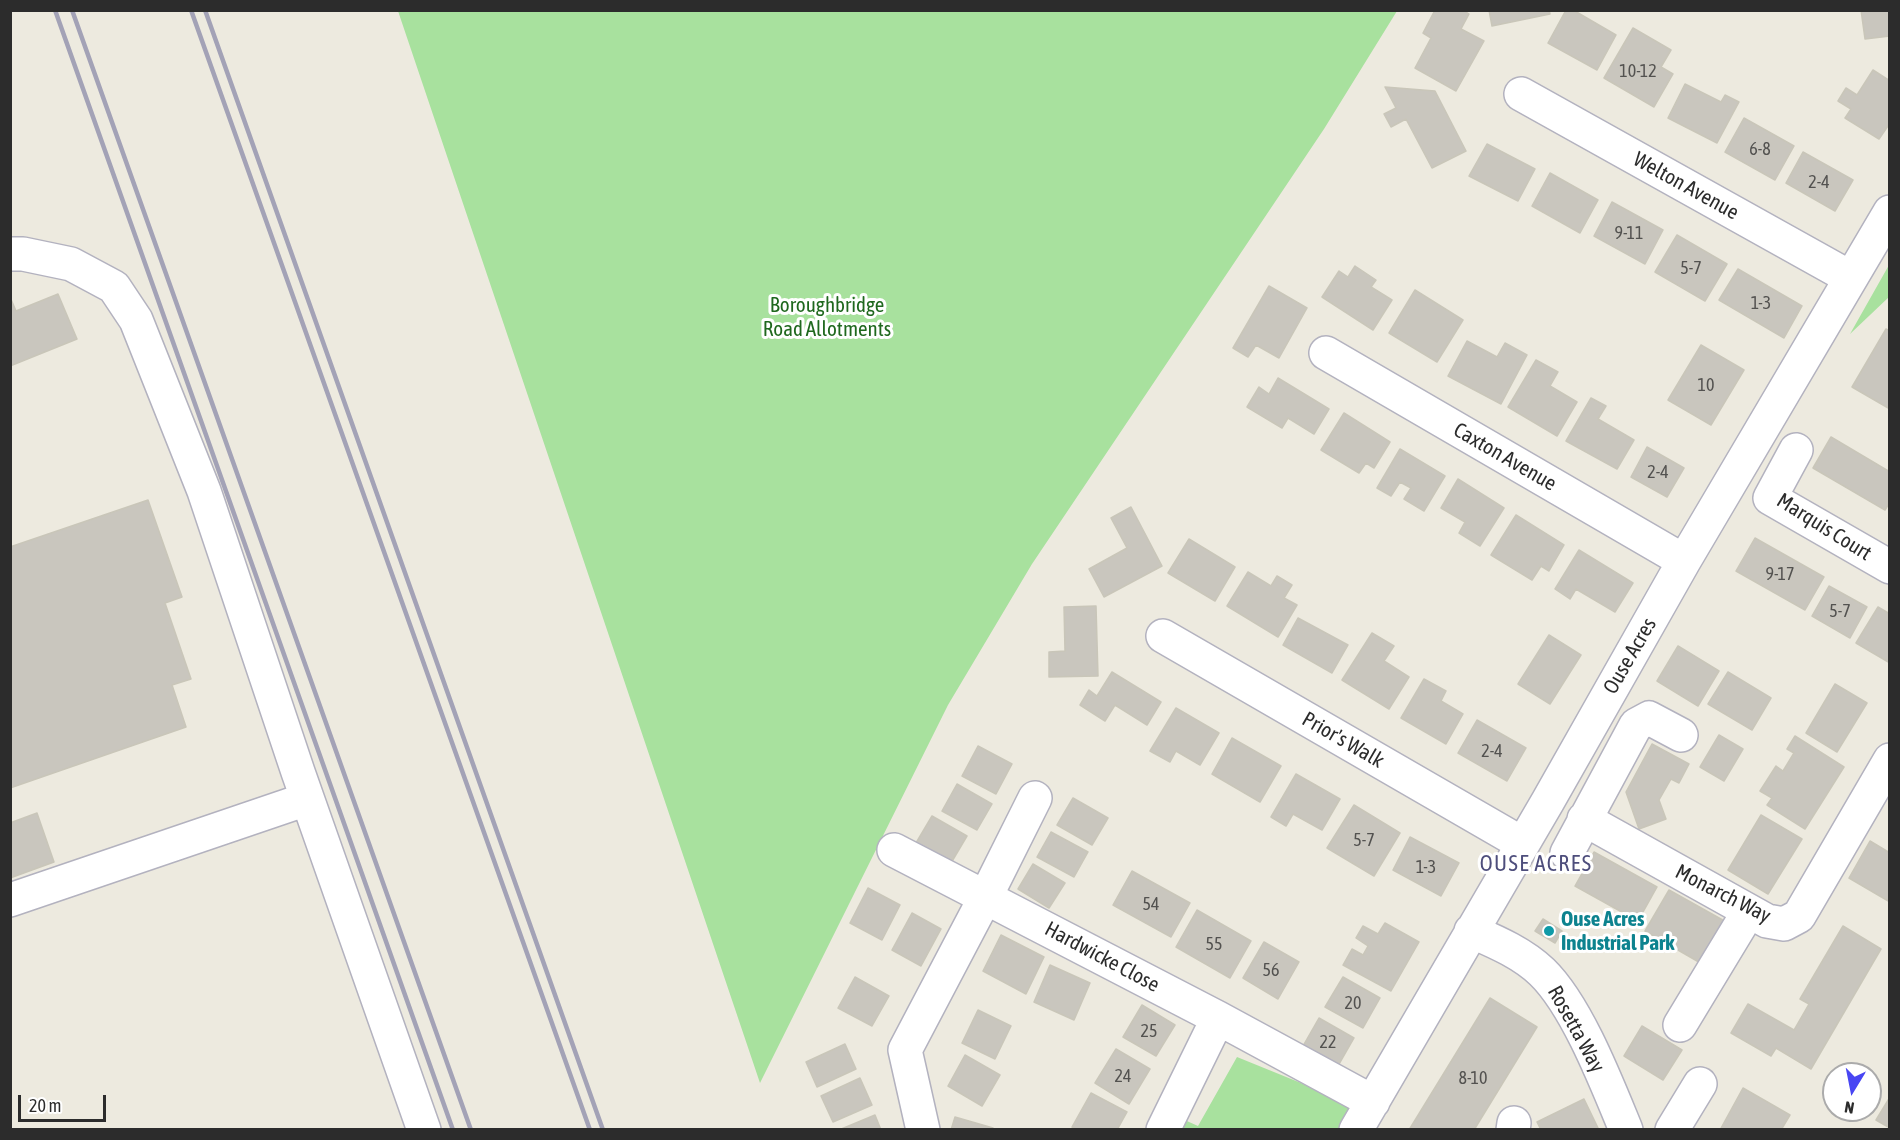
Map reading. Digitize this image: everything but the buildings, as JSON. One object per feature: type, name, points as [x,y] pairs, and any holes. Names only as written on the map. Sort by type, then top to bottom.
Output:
[{"type":"street","name":"Welton Avenue","points":[[1521,94],[1851,278]]},
{"type":"street","name":"Ouse Acres","points":[[1356,1130],[1523,844],[1684,561],[1890,212]]},
{"type":"street","points":[[10,254],[23,254],[71,264],[114,287],[136,320],[204,491],[307,799],[424,1130]]},
{"type":"street","name":"Caxton Avenue","points":[[1326,354],[1684,561]]},
{"type":"street","name":"Marquis Court","points":[[1796,450],[1770,498],[1890,567]]},
{"type":"street","name":"Prior's Walk","points":[[1163,636],[1523,844]]},
{"type":"street","points":[[1567,853],[1635,725],[1649,718],[1681,735]]},
{"type":"street","name":"Monarch Way","points":[[1584,819],[1767,921],[1784,924],[1799,916],[1879,804],[1890,760]]},
{"type":"street","points":[[923,1130],[905,1050],[1035,798]]},
{"type":"street","points":[[10,900],[307,799]]},
{"type":"street","name":"Hardwicke Close","points":[[894,850],[1218,1018],[1372,1102]]},
{"type":"street","points":[[1680,1025],[1749,911]]},
{"type":"street","name":"Rosetta Way","points":[[1471,931],[1517,954],[1542,972],[1562,996],[1586,1040],[1626,1130]]},
{"type":"street","points":[[1163,1130],[1218,1018]]},
{"type":"street","points":[[1672,1130],[1700,1084]]},
{"type":"green space","name":"Boroughbridge Road Allotments","points":[[398,11],[1397,11],[1324,129],[1032,564],[948,705],[760,1083]]},
{"type":"green space","points":[[1889,265],[1889,297],[1850,334]]},
{"type":"green space","points":[[1237,1057],[1301,1083],[1351,1109],[1340,1129],[1172,1130],[1178,1117],[1198,1126]]},
{"type":"railway","points":[[55,10],[453,1130]]},
{"type":"railway","points":[[72,10],[471,1130]]},
{"type":"railway","points":[[191,10],[590,1130]]},
{"type":"railway","points":[[205,10],[603,1130]]},
{"type":"place","name":"Ouse Acres Industrial Park","points":[[1549,931]]},
{"type":"district","name":"OUSE ACRES","points":[[1536,864]]}]
